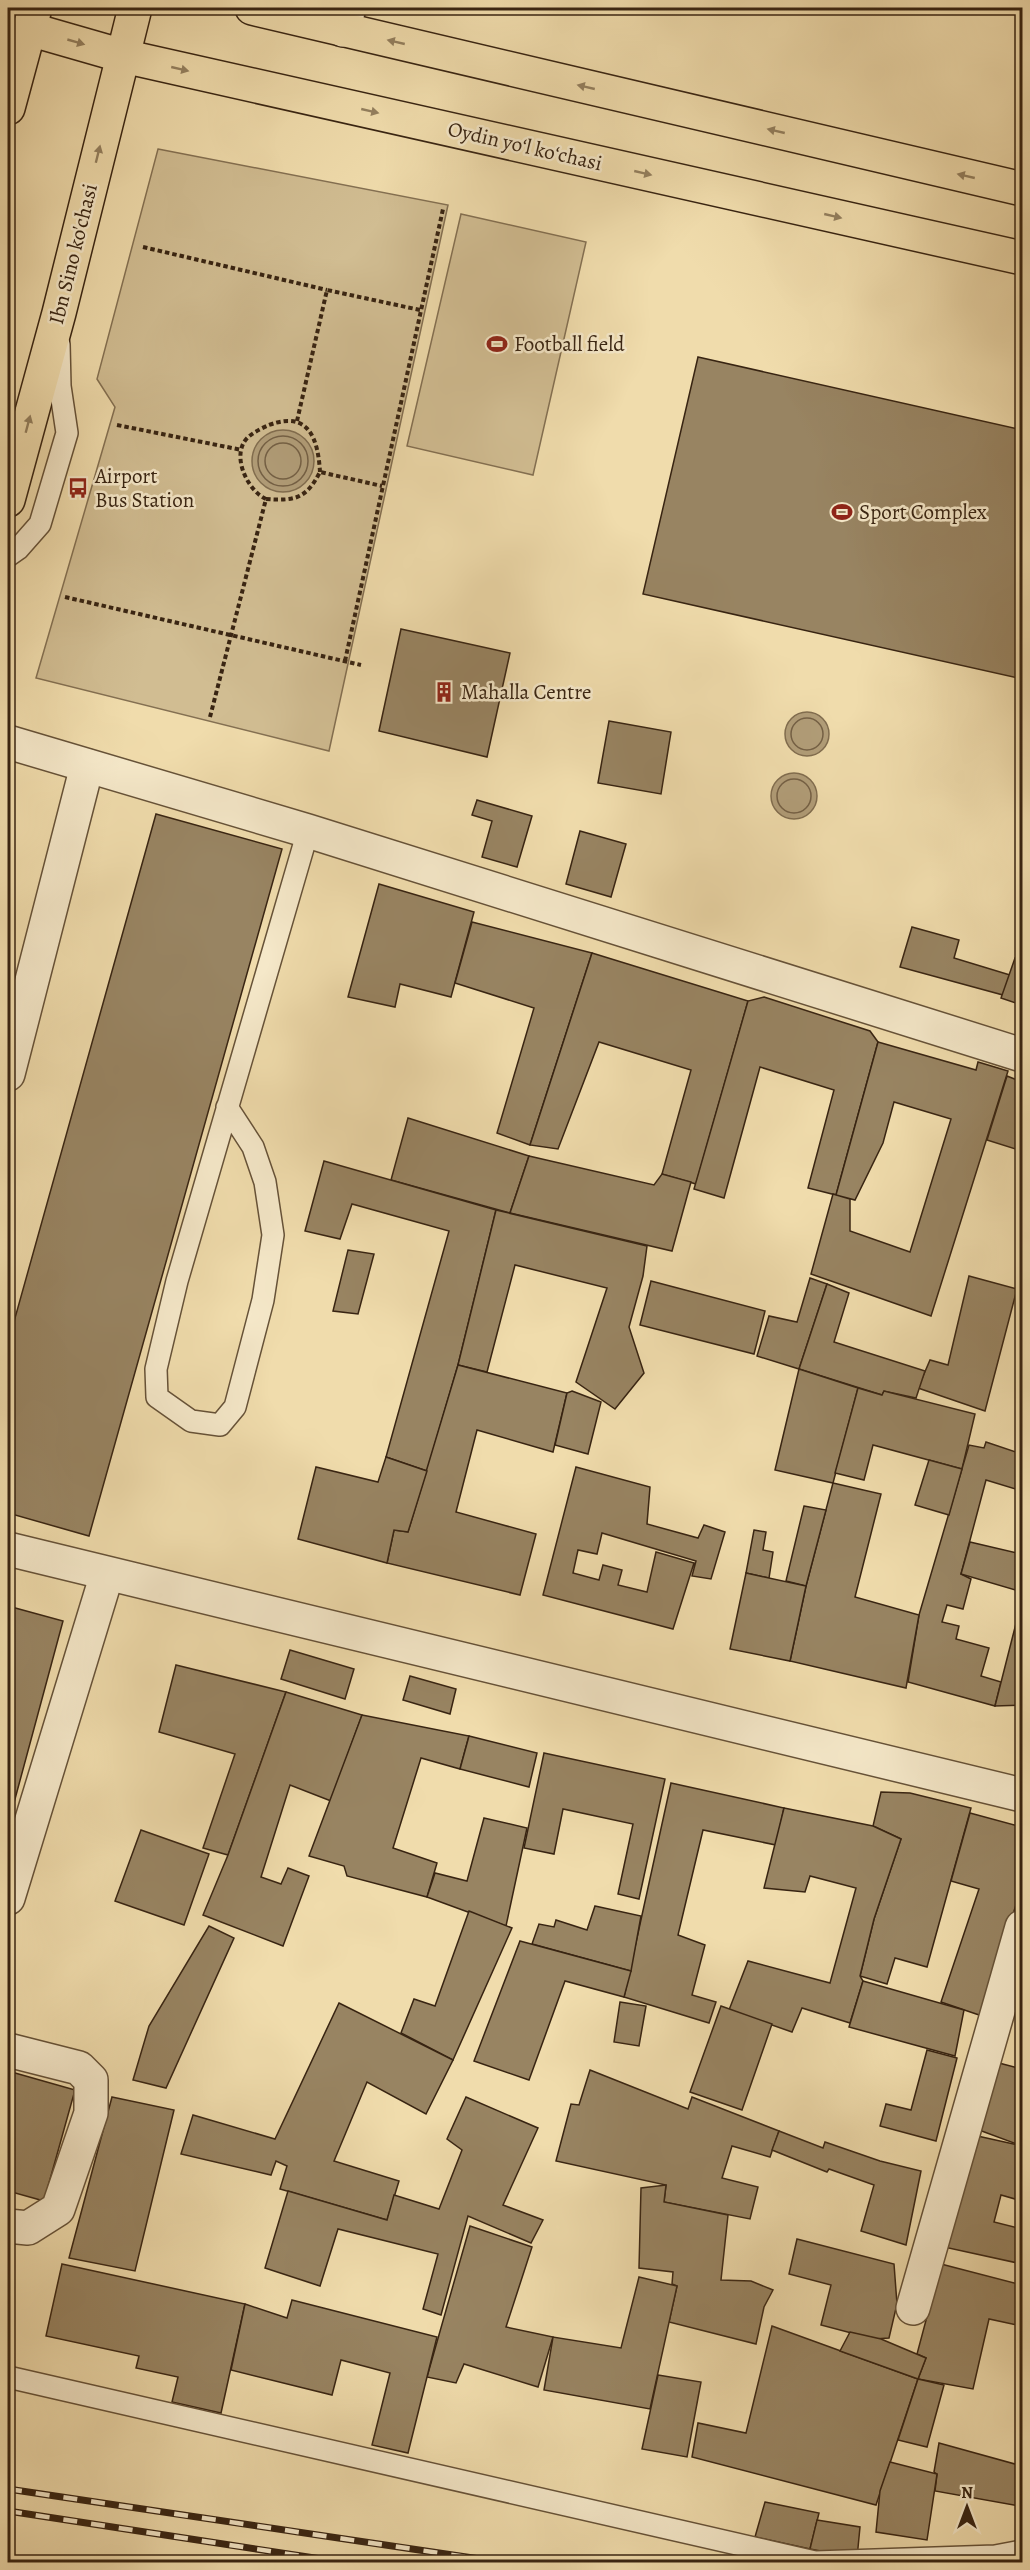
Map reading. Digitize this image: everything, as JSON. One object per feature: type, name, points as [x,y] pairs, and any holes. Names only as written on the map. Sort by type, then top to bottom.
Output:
[{"type":"main road","name":"Ibn Sino ko'chasi","points":[[8,501],[59,313],[135,8]]},
{"type":"main road","points":[[252,8],[346,19],[1023,189]]},
{"type":"main road","name":"Oydin yoʻl koʻchasi","points":[[32,18],[123,56],[1023,258]]},
{"type":"main road","points":[[8,108],[32,18]]},
{"type":"street","points":[[8,742],[308,831],[1023,1055]]},
{"type":"street","points":[[8,1074],[87,766]]},
{"type":"street","points":[[8,1549],[1023,1795]]},
{"type":"street","points":[[8,1898],[107,1574]]},
{"type":"street","points":[[913,2308],[1023,1927]]},
{"type":"street","points":[[8,2050],[79,2068],[91,2080],[91,2113],[58,2209],[28,2228],[8,2226]]},
{"type":"lane","points":[[8,556],[18,549],[40,524],[67,433],[60,386],[59,313]]},
{"type":"lane","points":[[227,1107],[253,1148],[262,1173],[273,1235],[263,1300],[235,1407],[220,1425],[191,1421],[158,1397],[156,1369],[177,1281],[227,1107],[308,831]]},
{"type":"lane","points":[[8,2378],[815,2562],[995,2556],[1023,2551]]},
{"type":"path","points":[[345,661],[443,209]]},
{"type":"path","points":[[142,247],[420,310]]},
{"type":"path","points":[[297,421],[327,290]]},
{"type":"path","points":[[280,421],[297,421],[308,430],[316,442],[320,472],[303,496],[288,501],[266,499],[256,495],[249,483],[243,470],[242,450],[243,444],[264,427],[280,421]]},
{"type":"path","points":[[117,424],[242,450]]},
{"type":"path","points":[[320,472],[382,486]]},
{"type":"path","points":[[210,717],[266,499]]},
{"type":"path","points":[[65,597],[361,665]]},
{"type":"shaded area","points":[[158,149],[448,205],[329,751],[36,678],[115,407],[97,379]]},
{"type":"shaded area","name":"Football field","points":[[461,214],[586,242],[533,475],[407,446]]},
{"type":"water","points":[[283,430],[295,432],[305,439],[312,449],[314,461],[312,473],[305,483],[295,490],[283,492],[271,490],[261,483],[254,473],[252,461],[254,449],[261,439],[271,432]]},
{"type":"water","points":[[807,712],[823,718],[829,734],[823,750],[807,756],[791,750],[785,734],[791,718]]},
{"type":"water","points":[[794,773],[810,780],[817,796],[810,812],[794,819],[778,812],[771,796],[778,780]]},
{"type":"building","name":"Sport Complex","points":[[698,357],[1022,430],[1022,679],[643,594]]},
{"type":"building","name":"Mahalla Centre","points":[[401,629],[510,653],[487,757],[379,731]]},
{"type":"building","points":[[609,721],[671,732],[661,794],[598,783]]},
{"type":"building","points":[[477,800],[532,816],[517,867],[482,857],[492,821],[472,815]]},
{"type":"building","points":[[156,814],[282,849],[89,1536],[8,1513],[8,1343]]},
{"type":"building","points":[[580,831],[626,844],[611,897],[566,884]]},
{"type":"building","points":[[379,884],[474,912],[451,997],[400,984],[395,1007],[348,997]]},
{"type":"building","points":[[472,922],[592,953],[530,1145],[497,1133],[534,1008],[455,983]]},
{"type":"building","points":[[912,927],[959,940],[954,958],[1010,975],[1003,995],[900,967]]},
{"type":"building","points":[[592,953],[748,1001],[696,1184],[662,1174],[691,1070],[599,1042],[558,1149],[530,1145]]},
{"type":"building","points":[[1015,958],[1022,961],[1022,1005],[1001,998]]},
{"type":"building","points":[[764,997],[870,1031],[878,1042],[836,1195],[808,1188],[834,1090],[760,1067],[724,1198],[694,1189],[748,1001]]},
{"type":"building","points":[[878,1042],[976,1070],[978,1062],[1008,1071],[931,1316],[811,1274],[833,1194],[836,1195]],"holes":[[[894,1102],[951,1119],[910,1252],[850,1231],[850,1199],[840,1196],[855,1200],[883,1143]]]},
{"type":"building","points":[[1007,1076],[1022,1082],[1022,1151],[987,1140]]},
{"type":"building","points":[[408,1118],[529,1156],[510,1213],[391,1180]]},
{"type":"building","points":[[529,1156],[654,1185],[662,1174],[691,1182],[672,1251],[510,1213]]},
{"type":"building","points":[[324,1161],[496,1210],[458,1365],[427,1471],[386,1457],[449,1231],[352,1204],[340,1239],[305,1231]]},
{"type":"building","points":[[496,1210],[647,1246],[643,1276],[629,1327],[644,1373],[615,1409],[576,1382],[607,1288],[515,1265],[487,1372],[458,1365]]},
{"type":"building","points":[[348,1250],[374,1254],[358,1314],[333,1311]]},
{"type":"building","points":[[969,1276],[1017,1289],[985,1411],[918,1388],[930,1360],[948,1365]]},
{"type":"building","points":[[810,1278],[827,1284],[799,1369],[757,1356],[769,1316],[797,1322]]},
{"type":"building","points":[[651,1281],[765,1311],[754,1354],[640,1325]]},
{"type":"building","points":[[827,1284],[849,1293],[834,1342],[925,1371],[916,1398],[884,1391],[882,1395],[799,1369]]},
{"type":"building","points":[[458,1365],[567,1393],[553,1452],[477,1430],[456,1512],[536,1534],[520,1595],[387,1563],[394,1530],[408,1532]]},
{"type":"building","points":[[799,1369],[858,1388],[833,1483],[775,1470]]},
{"type":"building","points":[[858,1388],[882,1395],[884,1391],[975,1414],[962,1469],[873,1445],[864,1480],[835,1473]]},
{"type":"building","points":[[572,1391],[601,1402],[588,1454],[555,1445],[567,1393]]},
{"type":"building","points":[[986,1442],[1022,1454],[1022,1491],[986,1480],[961,1574],[971,1579],[963,1609],[947,1605],[942,1622],[959,1626],[956,1639],[989,1648],[981,1676],[1001,1682],[995,1706],[908,1682],[919,1615],[969,1445],[984,1448]]},
{"type":"building","points":[[386,1457],[427,1471],[408,1532],[394,1530],[387,1563],[298,1539],[316,1467],[378,1482]]},
{"type":"building","points":[[929,1460],[962,1469],[949,1515],[915,1505]]},
{"type":"building","points":[[576,1467],[650,1487],[647,1524],[698,1538],[704,1525],[725,1532],[711,1579],[692,1576],[696,1561],[602,1533],[597,1554],[578,1550],[573,1573],[599,1580],[603,1565],[622,1570],[618,1585],[647,1592],[656,1552],[694,1563],[673,1629],[543,1595]]},
{"type":"building","points":[[833,1483],[881,1494],[855,1597],[919,1615],[906,1688],[790,1661],[806,1586]]},
{"type":"building","points":[[804,1506],[826,1510],[806,1586],[786,1581]]},
{"type":"building","points":[[754,1530],[766,1532],[763,1550],[773,1552],[769,1578],[746,1573]]},
{"type":"building","points":[[970,1542],[1021,1554],[1022,1547],[1022,1592],[961,1574]]},
{"type":"building","points":[[746,1573],[806,1586],[790,1661],[730,1649]]},
{"type":"building","points":[[1022,1600],[1022,1705],[995,1706],[1011,1643]]},
{"type":"building","points":[[8,1606],[63,1621],[8,1825]]},
{"type":"building","points":[[290,1650],[354,1669],[345,1699],[281,1679]]},
{"type":"building","points":[[176,1665],[286,1692],[228,1855],[203,1848],[235,1754],[159,1732]]},
{"type":"building","points":[[410,1676],[456,1689],[450,1714],[403,1700]]},
{"type":"building","points":[[286,1692],[362,1715],[331,1801],[290,1785],[261,1877],[281,1884],[288,1868],[309,1876],[283,1946],[203,1915],[228,1855]]},
{"type":"building","points":[[362,1715],[469,1736],[460,1769],[421,1758],[393,1848],[437,1863],[427,1897],[347,1876],[344,1866],[309,1856]]},
{"type":"building","points":[[469,1736],[537,1753],[529,1787],[460,1769]]},
{"type":"building","points":[[544,1753],[665,1779],[639,1899],[618,1894],[633,1824],[563,1809],[554,1854],[524,1848]]},
{"type":"building","points":[[671,1783],[784,1808],[776,1845],[703,1830],[678,1935],[705,1945],[692,1995],[716,2002],[709,2023],[624,1997]]},
{"type":"building","points":[[881,1792],[910,1793],[971,1808],[927,1967],[895,1958],[887,1984],[860,1976],[874,1919],[901,1839],[873,1826]]},
{"type":"building","points":[[784,1808],[873,1826],[901,1839],[874,1919],[860,1976],[863,1981],[850,2023],[802,2008],[792,2032],[729,2010],[748,1961],[830,1983],[856,1888],[810,1876],[805,1892],[764,1888]]},
{"type":"building","points":[[970,1813],[1022,1827],[1022,1885],[982,2016],[941,2002],[979,1889],[951,1881]]},
{"type":"building","points":[[484,1818],[527,1828],[506,1926],[427,1897],[435,1873],[467,1881]]},
{"type":"building","points":[[141,1830],[209,1854],[184,1925],[115,1901]]},
{"type":"building","points":[[595,1906],[641,1916],[631,1971],[532,1944],[539,1924],[554,1927],[556,1920],[587,1930]]},
{"type":"building","points":[[469,1911],[512,1928],[453,2060],[401,2033],[414,1999],[435,2006]]},
{"type":"building","points":[[209,1926],[234,1938],[166,2088],[133,2080],[149,2026]]},
{"type":"building","points":[[520,1941],[631,1971],[624,1997],[565,1981],[529,2080],[474,2061]]},
{"type":"building","points":[[863,1981],[964,2010],[955,2056],[849,2027]]},
{"type":"building","points":[[620,2002],[646,2006],[639,2046],[614,2042]]},
{"type":"building","points":[[339,2003],[453,2060],[426,2114],[367,2082],[334,2161],[399,2181],[387,2220],[280,2189],[287,2166],[276,2161],[271,2175],[181,2154],[193,2115],[275,2139]]},
{"type":"building","points":[[721,2006],[772,2024],[742,2110],[690,2092]]},
{"type":"building","points":[[927,2050],[957,2058],[936,2141],[880,2126],[886,2104],[911,2110]]},
{"type":"building","points":[[999,2063],[1022,2069],[1022,2146],[979,2130]]},
{"type":"building","points":[[590,2070],[688,2109],[692,2097],[779,2131],[770,2157],[732,2146],[722,2178],[758,2187],[750,2219],[664,2202],[666,2185],[556,2161],[571,2104],[579,2105]]},
{"type":"building","points":[[8,2071],[75,2090],[44,2201],[8,2191]]},
{"type":"building","points":[[112,2097],[174,2110],[135,2271],[69,2258]]},
{"type":"building","points":[[466,2097],[538,2128],[503,2205],[543,2220],[531,2243],[468,2216],[441,2315],[423,2309],[438,2254],[338,2229],[320,2286],[265,2268],[288,2191],[387,2220],[394,2195],[439,2209],[462,2150],[447,2139]]},
{"type":"building","points":[[779,2131],[823,2148],[825,2142],[880,2161],[921,2171],[906,2245],[861,2231],[874,2185],[829,2169],[827,2172],[772,2150]]},
{"type":"building","points":[[973,2135],[1022,2146],[1022,2201],[1001,2195],[994,2222],[1022,2229],[1022,2264],[944,2247]]},
{"type":"building","points":[[666,2185],[664,2202],[728,2215],[721,2280],[751,2281],[773,2290],[764,2307],[756,2344],[669,2322],[677,2286],[672,2284],[673,2272],[639,2268],[641,2188]]},
{"type":"building","points":[[470,2226],[532,2247],[506,2327],[553,2337],[538,2387],[464,2364],[456,2383],[427,2377]]},
{"type":"building","points":[[797,2239],[894,2264],[897,2304],[889,2338],[874,2339],[821,2325],[831,2285],[789,2274]]},
{"type":"building","points":[[62,2264],[245,2304],[221,2413],[172,2402],[178,2377],[136,2368],[139,2356],[46,2336]]},
{"type":"building","points":[[941,2264],[1022,2285],[1022,2326],[989,2319],[973,2389],[918,2379],[926,2358],[917,2354]]},
{"type":"building","points":[[639,2277],[677,2286],[650,2409],[544,2390],[553,2337],[621,2348]]},
{"type":"building","points":[[292,2300],[437,2337],[408,2453],[372,2445],[390,2373],[341,2360],[332,2395],[231,2370],[245,2304],[287,2318]]},
{"type":"building","points":[[772,2326],[918,2379],[876,2505],[692,2457],[698,2423],[746,2433]]},
{"type":"building","points":[[850,2332],[881,2339],[926,2358],[918,2379],[840,2351]]},
{"type":"building","points":[[658,2375],[701,2382],[687,2457],[642,2449]]},
{"type":"building","points":[[918,2379],[944,2385],[927,2447],[898,2440]]},
{"type":"building","points":[[939,2443],[1022,2466],[1020,2506],[935,2491],[937,2474],[934,2472]]},
{"type":"building","points":[[890,2462],[937,2474],[927,2540],[876,2532],[880,2491]]},
{"type":"building","points":[[765,2502],[819,2513],[810,2549],[755,2537]]},
{"type":"building","points":[[817,2520],[860,2527],[857,2558],[810,2549]]},
{"type":"railway","points":[[8,2489],[500,2562]]},
{"type":"railway","points":[[8,2511],[341,2562]]},
{"type":"place","name":"Football field","points":[[497,344]]},
{"type":"place","name":"Airport Bus Station","points":[[78,488]]},
{"type":"place","name":"Sport Complex","points":[[842,512]]},
{"type":"place","name":"Mahalla Centre","points":[[444,692]]}]
